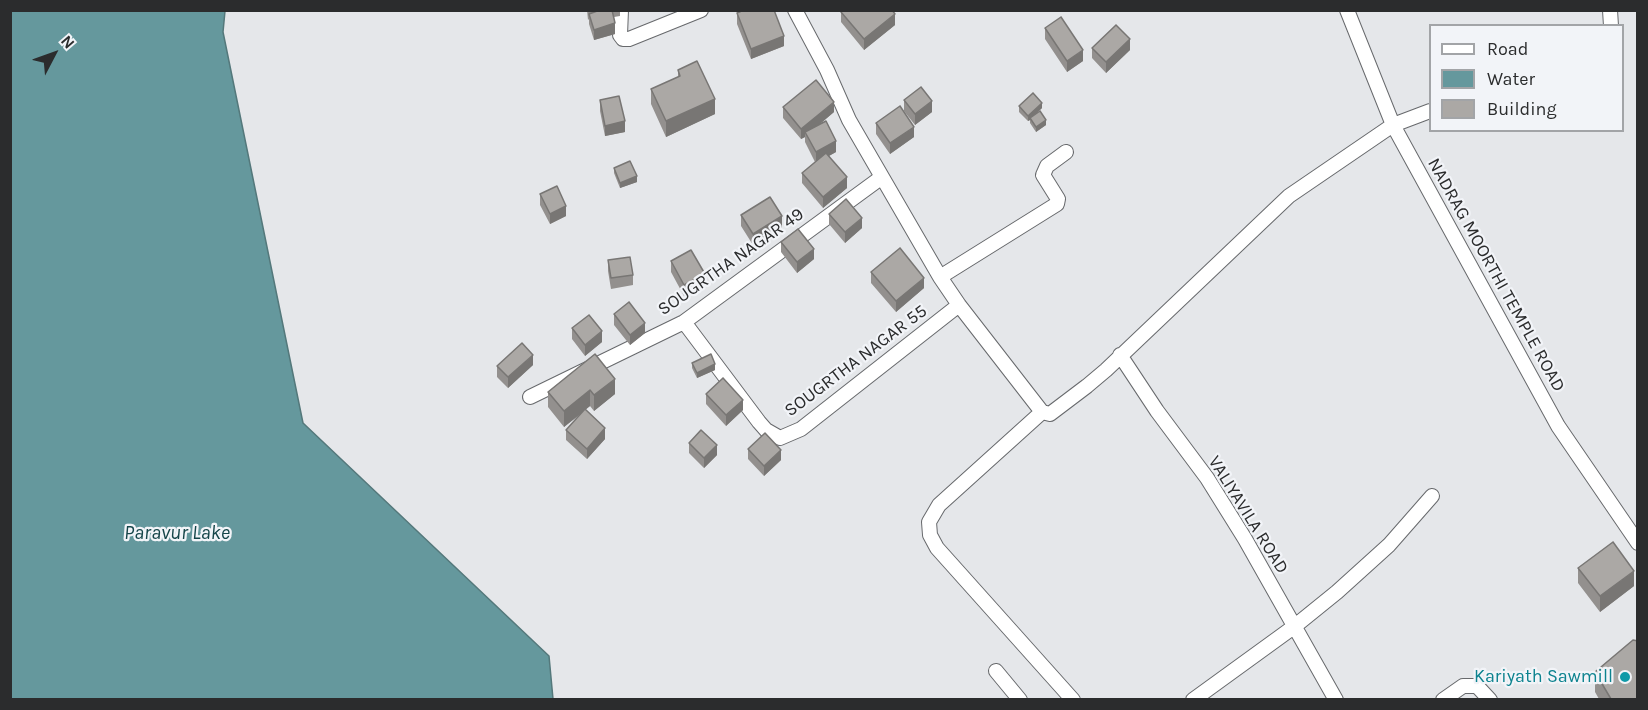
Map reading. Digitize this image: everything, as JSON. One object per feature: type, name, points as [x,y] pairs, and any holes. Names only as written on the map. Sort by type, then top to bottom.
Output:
[{"type":"street","points":[[621,10],[620,35],[623,39],[629,39],[702,10]]},
{"type":"street","points":[[795,10],[827,70],[849,120],[940,277],[1042,412],[1050,414],[1088,386],[1288,196],[1393,125],[1429,112]]},
{"type":"street","name":"NADRAG MOORTHI TEMPLE ROAD","points":[[1347,10],[1393,125],[1558,426],[1638,543]]},
{"type":"street","points":[[940,277],[1057,204],[1058,199],[1043,175],[1047,166],[1066,152]]},
{"type":"street","name":"SOUGRTHA NAGAR 49","points":[[530,397],[684,322],[882,177]]},
{"type":"street","name":"SOUGRTHA NAGAR 55","points":[[684,322],[759,422],[766,430],[780,438],[801,429],[959,304]]},
{"type":"street","name":"VALIYAVILA ROAD","points":[[1120,355],[1206,478],[1336,699]]},
{"type":"street","points":[[1042,412],[939,505],[929,522],[930,535],[937,548],[1073,699]]},
{"type":"street","points":[[1193,699],[1295,626],[1337,592],[1382,552],[1432,496]]},
{"type":"street","points":[[996,671],[1020,699]]},
{"type":"street","points":[[1443,699],[1463,686],[1477,686],[1490,699]]},
{"type":"water","name":"Paravur Lake","points":[[10,11],[225,11],[223,32],[303,423],[549,656],[553,699],[11,699]]},
{"type":"building","points":[[600,10],[612,10],[615,23],[594,30],[589,14]]},
{"type":"building","points":[[744,10],[774,10],[784,36],[751,49],[737,13]]},
{"type":"building","points":[[843,10],[892,10],[895,14],[864,39],[841,12]]},
{"type":"building","points":[[1061,17],[1083,50],[1067,61],[1045,28]]},
{"type":"building","points":[[1116,25],[1130,39],[1106,62],[1092,48]]},
{"type":"building","points":[[697,61],[715,99],[666,121],[651,89],[680,76],[678,70]]},
{"type":"building","points":[[816,80],[834,102],[801,129],[783,107]]},
{"type":"building","points":[[921,87],[932,101],[915,114],[904,100]]},
{"type":"building","points":[[1033,93],[1042,103],[1028,116],[1019,106]]},
{"type":"building","points":[[619,96],[625,121],[605,126],[600,100]]},
{"type":"building","points":[[900,106],[914,127],[890,143],[876,123]]},
{"type":"building","points":[[1040,111],[1046,120],[1036,127],[1030,118]]},
{"type":"building","points":[[826,121],[836,141],[816,152],[805,132]]},
{"type":"building","points":[[826,153],[847,177],[823,197],[802,173]]},
{"type":"building","points":[[630,161],[637,176],[620,183],[614,168]]},
{"type":"building","points":[[557,186],[566,206],[550,214],[540,194]]},
{"type":"building","points":[[770,197],[782,216],[753,234],[741,215]]},
{"type":"building","points":[[846,199],[862,218],[845,232],[829,214]]},
{"type":"building","points":[[798,229],[814,249],[797,262],[781,242]]},
{"type":"building","points":[[900,248],[924,278],[896,301],[871,272]]},
{"type":"building","points":[[691,250],[705,274],[684,285],[671,261]]},
{"type":"building","points":[[630,257],[633,275],[611,278],[608,260]]},
{"type":"building","points":[[629,302],[645,323],[630,335],[614,314]]},
{"type":"building","points":[[589,315],[602,331],[585,345],[572,328]]},
{"type":"building","points":[[522,343],[533,355],[508,377],[497,366]]},
{"type":"building","points":[[595,354],[615,379],[594,395],[590,390],[564,411],[548,392]]},
{"type":"building","points":[[711,354],[715,364],[697,373],[692,363]]},
{"type":"building","points":[[723,378],[743,400],[726,415],[706,394]]},
{"type":"building","points":[[585,409],[605,428],[587,449],[566,430]]},
{"type":"building","points":[[701,430],[717,445],[704,458],[689,443]]},
{"type":"building","points":[[765,433],[781,450],[764,466],[748,449]]},
{"type":"building","points":[[1613,542],[1634,571],[1600,596],[1578,568]]},
{"type":"building","points":[[1633,640],[1638,641],[1638,699],[1611,699],[1595,672]]},
{"type":"place","name":"Kariyath Sawmill","points":[[1625,677]]}]
